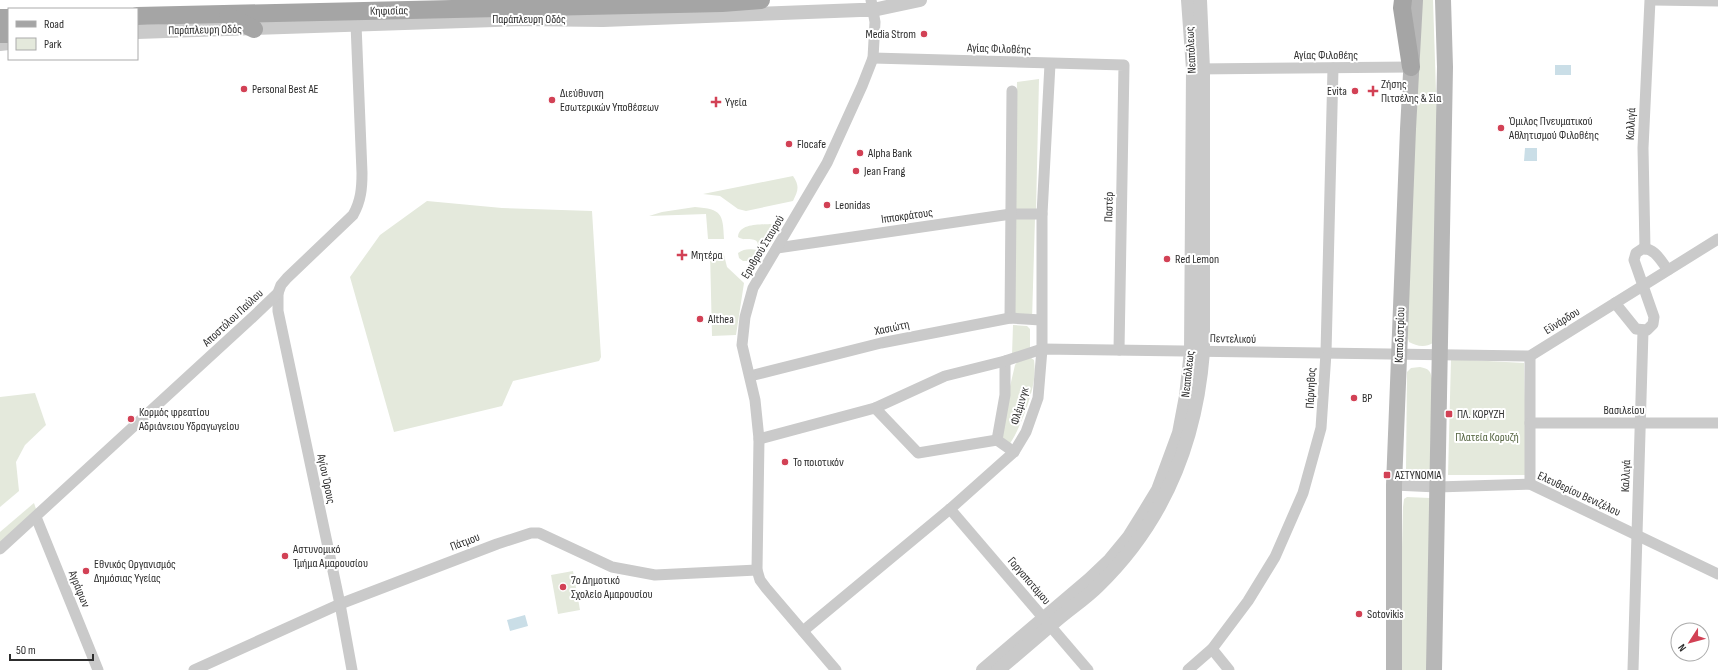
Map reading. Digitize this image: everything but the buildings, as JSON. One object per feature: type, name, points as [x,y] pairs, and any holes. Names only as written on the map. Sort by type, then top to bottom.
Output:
[{"type":"main road","name":"Κηφισίας","points":[[138,16],[603,13],[761,0]]},
{"type":"main road","points":[[1403,0],[1402,8],[1411,67]]},
{"type":"main road","name":"Καποδιστρίου","points":[[1394,670],[1394,485],[1415,0]]},
{"type":"main road","points":[[1434,670],[1445,67],[1443,0]]},
{"type":"main road","points":[[1445,67],[1453,32],[1454,0]]},
{"type":"main road","points":[[225,15],[254,29]]},
{"type":"street","name":"Παράπλευρη Οδός","points":[[138,32],[197,29],[254,29],[521,18],[603,13],[872,5],[920,0]]},
{"type":"street","name":"Νεαπόλεως","points":[[1188,0],[1198,69]]},
{"type":"street","name":"Νεαπόλεως","points":[[983,670],[1048,621],[1097,587],[1117,566],[1140,537],[1167,493],[1179,466],[1194,417],[1201,381],[1197,352],[1198,69],[1200,0]]},
{"type":"street","points":[[1652,0],[1718,1]]},
{"type":"street","name":"Καλλιγά","points":[[1645,248],[1643,148],[1652,0]]},
{"type":"street","name":"Ερυθρού Σταυρού","points":[[757,570],[760,439],[755,400],[742,345],[745,317],[753,288],[827,163],[862,86],[873,58],[875,22],[872,5]]},
{"type":"street","name":"Αποστόλου Παύλου","points":[[0,549],[36,518],[278,294],[281,285],[287,278],[346,222],[358,206],[362,193],[362,173],[356,24]]},
{"type":"street","name":"Αγίας Φιλοθέης","points":[[873,58],[1124,65]]},
{"type":"street","name":"Φλέμινγκ","points":[[803,631],[950,509],[1014,452],[1026,432],[1038,398],[1042,349],[1042,214],[1050,64]]},
{"type":"street","name":"Παστέρ","points":[[1119,350],[1124,65]]},
{"type":"street","name":"Αγίας Φιλοθέης","points":[[1198,69],[1411,67]]},
{"type":"street","name":"Πάρνηθος","points":[[1188,670],[1212,649],[1248,601],[1275,558],[1303,493],[1321,428],[1326,353],[1333,68]]},
{"type":"street","points":[[1010,318],[1012,91]]},
{"type":"street","name":"Ιπποκράτους","points":[[777,248],[1011,214],[1042,214]]},
{"type":"street","name":"Εϋνάρδου","points":[[1530,356],[1718,239]]},
{"type":"street","points":[[1615,303],[1636,329],[1643,331],[1650,328],[1654,321],[1634,260],[1636,253],[1645,248],[1652,251],[1668,270]]},
{"type":"street","name":"Αγίου Όρους","points":[[278,294],[278,311],[340,604],[352,670]]},
{"type":"street","name":"Χασιώτη","points":[[750,376],[881,343],[1010,318],[1041,320]]},
{"type":"street","name":"Καλλιγά","points":[[1633,670],[1643,331]]},
{"type":"street","name":"Πεντελικού","points":[[760,439],[875,408],[945,376],[1005,361],[1042,349],[1399,354]]},
{"type":"street","points":[[1399,354],[1530,356],[1530,484]]},
{"type":"street","points":[[997,440],[1005,395],[1005,361]]},
{"type":"street","points":[[875,408],[918,453],[997,440],[1014,452]]},
{"type":"street","name":"Βασιλείου","points":[[1530,423],[1718,423]]},
{"type":"street","name":"Ελευθερίου Βενιζέλου","points":[[1394,485],[1437,487],[1530,484],[1718,574]]},
{"type":"street","name":"Γοργοποτάμου","points":[[950,509],[1048,621],[1088,670]]},
{"type":"street","name":"Αγράφων","points":[[36,518],[98,670]]},
{"type":"street","name":"Πάτμου","points":[[194,670],[340,604],[498,544],[532,533],[546,536],[612,566],[655,575],[757,570]]},
{"type":"street","points":[[757,570],[760,580],[766,588],[836,670]]},
{"type":"street","name":"Νεαπόλεως","points":[[998,670],[1048,621]]},
{"type":"street","points":[[1212,649],[1230,670]]},
{"type":"green space","points":[[1420,0],[1433,0],[1438,153],[1433,343],[1424,346],[1415,345],[1409,342],[1407,335]]},
{"type":"green space","points":[[1039,79],[1036,210],[1015,209],[1017,82]]},
{"type":"green space","points":[[793,176],[798,188],[793,201],[746,211],[738,209],[720,196],[703,194]]},
{"type":"green space","points":[[427,201],[502,208],[592,211],[601,357],[599,361],[513,381],[502,406],[394,432],[350,277],[380,235]]},
{"type":"green space","points":[[695,207],[711,209],[719,214],[722,218],[724,239],[708,239],[706,214],[649,216],[662,212]]},
{"type":"green space","points":[[1016,218],[1035,218],[1032,320],[1014,318]]},
{"type":"green space","points":[[770,224],[777,225],[780,229],[759,263],[743,261],[739,258],[738,253],[743,250],[758,250],[758,245],[755,240],[742,239],[738,237],[739,232],[746,227]]},
{"type":"green space","points":[[723,251],[727,267],[744,283],[736,335],[712,336],[710,252]]},
{"type":"green space","points":[[1013,325],[1027,326],[1030,329],[1030,350],[1012,355]]},
{"type":"green space","points":[[1031,358],[1034,360],[1035,372],[1032,391],[1017,431],[1008,446],[1003,450],[1001,425],[1015,365],[1018,361]]},
{"type":"green space","name":"Πλατεία Κορυζή","points":[[1451,359],[1524,363],[1527,475],[1448,475]]},
{"type":"green space","points":[[1420,367],[1429,370],[1432,379],[1430,473],[1428,475],[1412,476],[1406,470],[1407,372],[1411,368]]},
{"type":"green space","points":[[35,393],[46,425],[25,445],[16,462],[19,491],[0,507],[0,397]]},
{"type":"green space","points":[[1407,497],[1430,498],[1429,670],[1399,670],[1403,507],[1404,499]]},
{"type":"green space","points":[[34,503],[37,512],[0,546],[0,532]]},
{"type":"green space","points":[[573,571],[580,610],[558,614],[551,575]]},
{"type":"water","points":[[1555,65],[1571,65],[1571,75],[1555,75]]},
{"type":"water","points":[[1525,148],[1537,148],[1537,161],[1524,161]]},
{"type":"water","points":[[525,615],[528,626],[510,631],[507,620]]},
{"type":"place","name":"Media Strom","points":[[924,34]]},
{"type":"place","name":"Personal Best AE","points":[[244,89]]},
{"type":"place","name":"Evita","points":[[1355,91]]},
{"type":"place","name":"Ζήσης Πιτσέλης & Σία","points":[[1373,91]]},
{"type":"place","name":"Διεύθυνση Εσωτερικών Υποθέσεων","points":[[552,100]]},
{"type":"place","name":"Υγεία","points":[[716,102]]},
{"type":"place","name":"Όμιλος Πνευματικού Αθλητισμού Φιλοθέης","points":[[1501,128]]},
{"type":"place","name":"Flocafe","points":[[789,144]]},
{"type":"place","name":"Alpha Bank","points":[[860,153]]},
{"type":"place","name":"Jean Frang","points":[[856,171]]},
{"type":"place","name":"Leonidas","points":[[827,205]]},
{"type":"place","name":"Μητέρα","points":[[682,255]]},
{"type":"place","name":"Red Lemon","points":[[1167,259]]},
{"type":"place","name":"Althea","points":[[700,319]]},
{"type":"place","name":"BP","points":[[1354,398]]},
{"type":"place","name":"ΠΛ. ΚΟΡΥΖΗ","points":[[1449,414]]},
{"type":"place","name":"Κορμός φρεατίου Αδριάνειου Υδραγωγείου","points":[[131,419]]},
{"type":"place","name":"Το ποιοτικόν","points":[[785,462]]},
{"type":"place","name":"ΑΣΤΥΝΟΜΙΑ","points":[[1387,475]]},
{"type":"place","name":"Αστυνομικό Τμήμα Αμαρουσίου","points":[[285,556]]},
{"type":"place","name":"Εθνικός Οργανισμός Δημόσιας Υγείας","points":[[86,571]]},
{"type":"place","name":"7ο Δημοτικό Σχολείο Αμαρουσίου","points":[[563,587]]},
{"type":"place","name":"Sotovikis","points":[[1359,614]]}]
